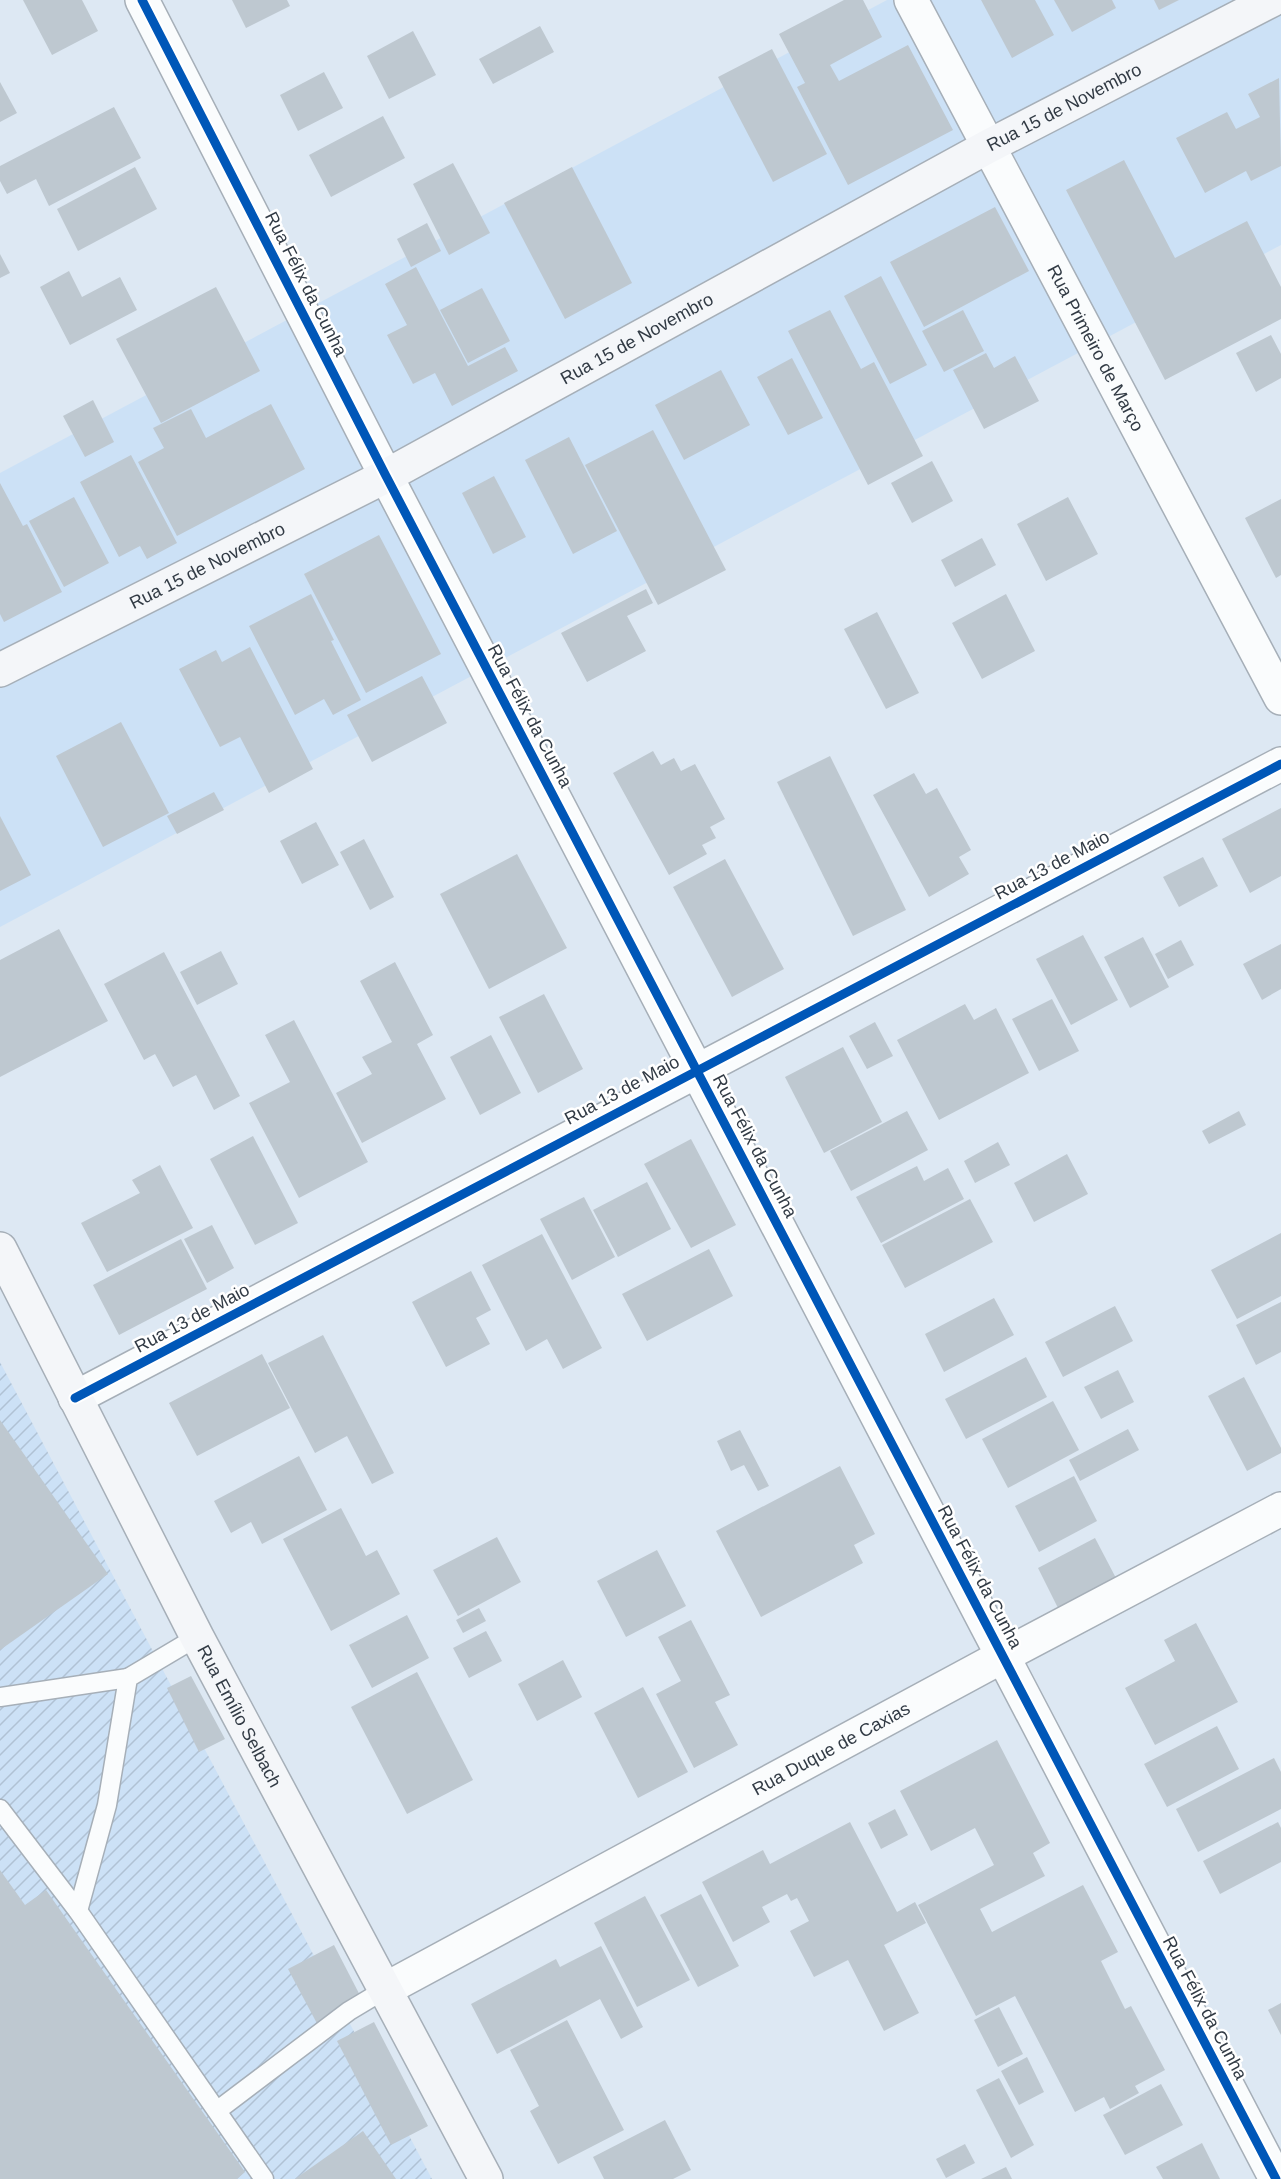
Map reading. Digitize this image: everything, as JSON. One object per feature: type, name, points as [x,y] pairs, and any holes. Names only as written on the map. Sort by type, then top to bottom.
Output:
[{"type":"main road","name":"Rua 15 de Novembro","points":[[0,670],[386,476],[989,146],[1272,0]]},
{"type":"main road","name":"Rua Emílio Selbach","points":[[0,1249],[197,1637],[486,2179]]},
{"type":"street","name":"Rua Félix da Cunha","points":[[142,0],[386,476],[1276,2179]]},
{"type":"street","name":"Rua Primeiro de Março","points":[[911,0],[1281,698]]},
{"type":"street","name":"Rua 13 de Maio","points":[[75,1398],[1281,764]]},
{"type":"street","name":"Rua Duque de Caxias","points":[[384,1990],[1003,1656],[1281,1509]]},
{"type":"lane","points":[[0,1697],[128,1678],[197,1637]]},
{"type":"lane","points":[[78,1911],[108,1805],[128,1678]]},
{"type":"lane","points":[[0,1809],[78,1911],[264,2179]]},
{"type":"lane","points":[[218,2110],[349,2011],[384,1990]]},
{"type":"shaded area","points":[[887,0],[1281,0],[1281,245],[0,927],[0,473]]},
{"type":"shaded area","points":[[0,1362],[432,2179],[0,2179]]},
{"type":"building","points":[[23,0],[82,0],[98,31],[52,55]]},
{"type":"building","points":[[232,0],[287,0],[290,6],[246,28]]},
{"type":"building","points":[[844,0],[863,0],[882,37],[830,65],[839,81],[908,45],[953,130],[848,185],[797,87],[805,83],[779,34]]},
{"type":"building","points":[[981,0],[1035,0],[1054,35],[1012,58]]},
{"type":"building","points":[[1054,0],[1112,0],[1116,8],[1072,32]]},
{"type":"building","points":[[1154,0],[1179,0],[1159,10]]},
{"type":"building","points":[[540,26],[554,52],[493,84],[479,59]]},
{"type":"building","points":[[413,31],[436,75],[389,99],[367,56]]},
{"type":"building","points":[[772,49],[827,154],[773,182],[718,77]]},
{"type":"building","points":[[324,72],[343,108],[298,131],[280,95]]},
{"type":"building","points":[[1279,78],[1281,166],[1251,181],[1246,171],[1205,193],[1176,138],[1227,112],[1236,129],[1260,117],[1248,94]]},
{"type":"building","points":[[0,82],[17,113],[0,122]]},
{"type":"building","points":[[114,107],[141,158],[49,206],[36,179],[7,194],[0,181],[0,166]]},
{"type":"building","points":[[383,116],[405,158],[331,197],[309,155]]},
{"type":"building","points":[[1124,160],[1175,258],[1247,221],[1281,287],[1281,319],[1165,380],[1066,190]]},
{"type":"building","points":[[453,163],[490,233],[449,255],[413,184]]},
{"type":"building","points":[[135,167],[157,209],[78,251],[57,209]]},
{"type":"building","points":[[572,167],[632,283],[565,319],[504,203]]},
{"type":"building","points":[[995,207],[1029,271],[924,327],[890,262]]},
{"type":"building","points":[[427,223],[441,251],[411,267],[397,239]]},
{"type":"building","points":[[0,254],[10,273],[0,278]]},
{"type":"building","points":[[416,267],[468,366],[505,347],[518,371],[452,406],[435,373],[413,384],[387,335],[407,325],[385,284]]},
{"type":"building","points":[[69,271],[82,297],[120,277],[137,310],[70,345],[40,287]]},
{"type":"building","points":[[881,276],[927,365],[890,384],[844,296]]},
{"type":"building","points":[[216,287],[260,371],[161,423],[116,339]]},
{"type":"building","points":[[482,288],[510,341],[468,363],[440,310]]},
{"type":"building","points":[[830,310],[861,369],[874,362],[923,456],[868,485],[788,331]]},
{"type":"building","points":[[963,310],[984,351],[944,372],[922,331]]},
{"type":"building","points":[[1271,335],[1281,354],[1281,378],[1256,392],[1236,353]]},
{"type":"building","points":[[986,353],[994,368],[1015,356],[1039,401],[984,429],[953,370]]},
{"type":"building","points":[[792,358],[823,418],[788,435],[757,377]]},
{"type":"building","points":[[721,370],[750,425],[684,460],[655,405]]},
{"type":"building","points":[[93,400],[114,442],[85,457],[63,416]]},
{"type":"building","points":[[271,404],[305,469],[177,536],[138,462],[164,448],[153,428],[191,409],[206,438]]},
{"type":"building","points":[[653,430],[726,570],[658,605],[585,465]]},
{"type":"building","points":[[569,437],[617,531],[573,554],[525,460]]},
{"type":"building","points":[[131,455],[177,543],[147,559],[140,546],[119,557],[80,482]]},
{"type":"building","points":[[932,461],[953,501],[912,523],[891,483]]},
{"type":"building","points":[[494,476],[526,537],[493,554],[462,493]]},
{"type":"building","points":[[0,483],[23,526],[27,524],[62,592],[4,622],[0,614]]},
{"type":"building","points":[[74,497],[109,563],[64,587],[29,521]]},
{"type":"building","points":[[1068,497],[1098,554],[1046,581],[1017,524]]},
{"type":"building","points":[[1281,499],[1281,575],[1276,578],[1245,518]]},
{"type":"building","points":[[379,535],[441,654],[366,693],[304,574]]},
{"type":"building","points":[[982,538],[996,565],[955,587],[941,560]]},
{"type":"building","points":[[646,589],[653,603],[627,616],[646,651],[587,682],[561,633]]},
{"type":"building","points":[[311,594],[334,640],[331,641],[361,700],[333,715],[324,699],[295,715],[249,626]]},
{"type":"building","points":[[1006,594],[1035,651],[982,679],[952,623]]},
{"type":"building","points":[[877,612],[919,693],[886,709],[844,629]]},
{"type":"building","points":[[250,647],[313,769],[269,793],[240,737],[220,747],[179,669],[216,650],[222,662]]},
{"type":"building","points":[[422,676],[447,723],[372,762],[347,715]]},
{"type":"building","points":[[121,722],[169,813],[103,847],[56,756]]},
{"type":"building","points":[[653,751],[661,765],[674,758],[681,771],[695,764],[725,819],[710,827],[716,838],[702,845],[707,854],[669,875],[613,773]]},
{"type":"building","points":[[830,756],[906,910],[853,936],[777,782]]},
{"type":"building","points":[[914,773],[926,794],[937,788],[971,850],[959,857],[969,874],[929,897],[873,795]]},
{"type":"building","points":[[214,792],[224,810],[177,834],[167,816]]},
{"type":"building","points":[[1281,808],[1281,876],[1250,893],[1222,839]]},
{"type":"building","points":[[0,816],[31,875],[0,891]]},
{"type":"building","points":[[316,822],[339,865],[302,884],[280,841]]},
{"type":"building","points":[[364,839],[394,897],[370,910],[340,852]]},
{"type":"building","points":[[517,854],[567,948],[489,989],[440,894]]},
{"type":"building","points":[[1203,857],[1218,886],[1179,907],[1163,877]]},
{"type":"building","points":[[725,859],[784,969],[732,997],[673,887]]},
{"type":"building","points":[[59,929],[108,1021],[0,1077],[0,960]]},
{"type":"building","points":[[1083,935],[1118,1000],[1071,1025],[1036,959]]},
{"type":"building","points":[[1143,937],[1169,987],[1130,1008],[1104,957]]},
{"type":"building","points":[[1181,940],[1194,965],[1168,979],[1155,954]]},
{"type":"building","points":[[1281,944],[1281,989],[1262,1000],[1243,964]]},
{"type":"building","points":[[221,951],[238,984],[197,1005],[180,972]]},
{"type":"building","points":[[164,952],[240,1096],[214,1110],[196,1075],[173,1087],[155,1054],[144,1060],[104,984]]},
{"type":"building","points":[[395,962],[433,1035],[417,1044],[446,1099],[362,1143],[336,1093],[372,1074],[362,1057],[392,1042],[360,981]]},
{"type":"building","points":[[544,994],[583,1069],[538,1093],[499,1017]]},
{"type":"building","points":[[1052,999],[1079,1051],[1039,1071],[1012,1019]]},
{"type":"building","points":[[965,1004],[974,1020],[996,1008],[1029,1073],[939,1120],[897,1040]]},
{"type":"building","points":[[294,1020],[368,1162],[299,1198],[249,1103],[290,1082],[265,1035]]},
{"type":"building","points":[[875,1022],[893,1056],[867,1069],[849,1036]]},
{"type":"building","points":[[491,1035],[521,1093],[480,1115],[450,1057]]},
{"type":"building","points":[[843,1047],[882,1122],[824,1153],[785,1077]]},
{"type":"building","points":[[907,1111],[928,1150],[851,1191],[830,1151]]},
{"type":"building","points":[[1239,1111],[1246,1125],[1209,1144],[1202,1131]]},
{"type":"building","points":[[253,1136],[298,1223],[255,1245],[210,1159]]},
{"type":"building","points":[[691,1139],[736,1225],[691,1248],[644,1164]]},
{"type":"building","points":[[998,1142],[1010,1165],[975,1183],[964,1161]]},
{"type":"building","points":[[1067,1154],[1088,1194],[1034,1222],[1014,1183]]},
{"type":"building","points":[[160,1165],[193,1228],[107,1272],[81,1223],[140,1193],[132,1180]]},
{"type":"building","points":[[917,1166],[924,1181],[948,1168],[964,1199],[881,1243],[856,1197]]},
{"type":"building","points":[[647,1182],[671,1229],[618,1257],[593,1210]]},
{"type":"building","points":[[584,1197],[615,1257],[572,1280],[540,1219]]},
{"type":"building","points":[[970,1199],[993,1242],[905,1288],[882,1245]]},
{"type":"building","points":[[212,1225],[234,1268],[207,1283],[184,1239]]},
{"type":"building","points":[[1281,1233],[1281,1296],[1237,1319],[1211,1270]]},
{"type":"building","points":[[542,1234],[602,1348],[563,1369],[547,1339],[526,1351],[482,1265]]},
{"type":"building","points":[[181,1239],[207,1289],[119,1335],[93,1285]]},
{"type":"building","points":[[709,1249],[733,1296],[647,1341],[622,1294]]},
{"type":"building","points":[[471,1271],[491,1310],[476,1318],[490,1344],[446,1367],[412,1302]]},
{"type":"building","points":[[994,1298],[1014,1335],[944,1372],[925,1334]]},
{"type":"building","points":[[1281,1302],[1281,1352],[1256,1365],[1236,1325]]},
{"type":"building","points":[[1115,1306],[1133,1341],[1063,1377],[1045,1342]]},
{"type":"building","points":[[323,1335],[394,1473],[372,1484],[347,1436],[315,1453],[268,1363]]},
{"type":"building","points":[[262,1354],[290,1408],[197,1456],[169,1403]]},
{"type":"building","points":[[1026,1357],[1047,1397],[966,1439],[945,1399]]},
{"type":"building","points":[[1118,1370],[1134,1402],[1101,1419],[1084,1387]]},
{"type":"building","points":[[1244,1377],[1281,1448],[1281,1453],[1247,1471],[1208,1396]]},
{"type":"building","points":[[1053,1401],[1079,1450],[1008,1488],[982,1439]]},
{"type":"building","points":[[0,1420],[108,1574],[0,1650]]},
{"type":"building","points":[[1128,1429],[1139,1450],[1080,1481],[1069,1460]]},
{"type":"building","points":[[740,1430],[769,1486],[758,1491],[744,1465],[731,1471],[717,1441]]},
{"type":"building","points":[[299,1456],[327,1510],[262,1544],[251,1522],[231,1533],[214,1501]]},
{"type":"building","points":[[840,1466],[875,1534],[854,1545],[863,1563],[761,1617],[716,1531]]},
{"type":"building","points":[[1074,1476],[1097,1521],[1039,1552],[1015,1506]]},
{"type":"building","points":[[341,1508],[366,1556],[377,1550],[400,1594],[331,1631],[283,1539]]},
{"type":"building","points":[[497,1537],[521,1582],[458,1616],[433,1570]]},
{"type":"building","points":[[1095,1538],[1117,1580],[1059,1610],[1038,1568]]},
{"type":"building","points":[[657,1550],[686,1606],[626,1637],[597,1581]]},
{"type":"building","points":[[479,1608],[486,1621],[463,1633],[456,1620]]},
{"type":"building","points":[[407,1615],[429,1658],[372,1688],[349,1645]]},
{"type":"building","points":[[691,1620],[730,1695],[715,1702],[738,1745],[694,1768],[656,1694],[681,1681],[658,1637]]},
{"type":"building","points":[[1196,1623],[1238,1702],[1155,1745],[1125,1688],[1175,1661],[1164,1640]]},
{"type":"building","points":[[486,1631],[502,1661],[469,1678],[453,1648]]},
{"type":"building","points":[[563,1660],[582,1697],[537,1721],[518,1684]]},
{"type":"building","points":[[417,1672],[473,1780],[407,1814],[351,1707]]},
{"type":"building","points":[[191,1676],[225,1739],[199,1752],[167,1688]]},
{"type":"building","points":[[643,1687],[688,1772],[638,1798],[594,1713]]},
{"type":"building","points":[[1217,1726],[1239,1769],[1167,1807],[1144,1764]]},
{"type":"building","points":[[997,1740],[1050,1843],[1033,1853],[1045,1876],[980,1909],[992,1932],[1083,1885],[1118,1952],[1101,1961],[1125,2009],[1131,2006],[1165,2070],[1135,2086],[1139,2093],[1110,2109],[1104,2097],[1075,2112],[1015,1996],[976,2016],[918,1905],[994,1865],[975,1828],[931,1851],[900,1791]]},
{"type":"building","points":[[1274,1758],[1281,1772],[1281,1809],[1198,1852],[1176,1809]]},
{"type":"building","points":[[895,1809],[908,1835],[881,1849],[868,1823]]},
{"type":"building","points":[[850,1822],[897,1912],[915,1902],[926,1923],[884,1945],[919,2013],[884,2031],[848,1960],[814,1977],[790,1931],[809,1921],[797,1898],[791,1901],[787,1894],[762,1907],[770,1922],[733,1942],[702,1882],[763,1850],[770,1864]]},
{"type":"building","points":[[1278,1822],[1281,1828],[1281,1862],[1220,1894],[1203,1861]]},
{"type":"building","points":[[0,1870],[25,1905],[46,1890],[245,2172],[237,2179],[0,2179]]},
{"type":"building","points":[[701,1894],[739,1966],[698,1987],[660,1915]]},
{"type":"building","points":[[645,1896],[690,1980],[637,2007],[594,1923]]},
{"type":"building","points":[[334,1945],[366,2007],[321,2031],[288,1969]]},
{"type":"building","points":[[601,1946],[643,2027],[621,2039],[600,1999],[497,2054],[471,2004],[556,1959],[560,1967]]},
{"type":"building","points":[[1281,2003],[1281,2035],[1268,2010]]},
{"type":"building","points":[[999,2007],[1023,2054],[998,2067],[974,2020]]},
{"type":"building","points":[[567,2020],[624,2130],[558,2164],[530,2111],[539,2106],[510,2050]]},
{"type":"building","points":[[374,2022],[428,2126],[391,2145],[337,2041]]},
{"type":"building","points":[[1027,2057],[1044,2092],[1019,2105],[1001,2071]]},
{"type":"building","points":[[999,2078],[1034,2145],[1011,2158],[976,2090]]},
{"type":"building","points":[[1161,2084],[1183,2125],[1125,2155],[1103,2115]]},
{"type":"building","points":[[665,2120],[691,2170],[673,2179],[604,2179],[593,2157]]},
{"type":"building","points":[[363,2131],[396,2179],[295,2179]]},
{"type":"building","points":[[1202,2143],[1220,2179],[1163,2179],[1156,2167]]},
{"type":"building","points":[[965,2144],[975,2163],[946,2178],[936,2159]]},
{"type":"building","points":[[1006,2167],[1012,2179],[981,2179]]},
{"type":"cycle path","points":[[142,0],[386,476],[1276,2179]]},
{"type":"cycle path","points":[[75,1398],[1281,764]]}]
